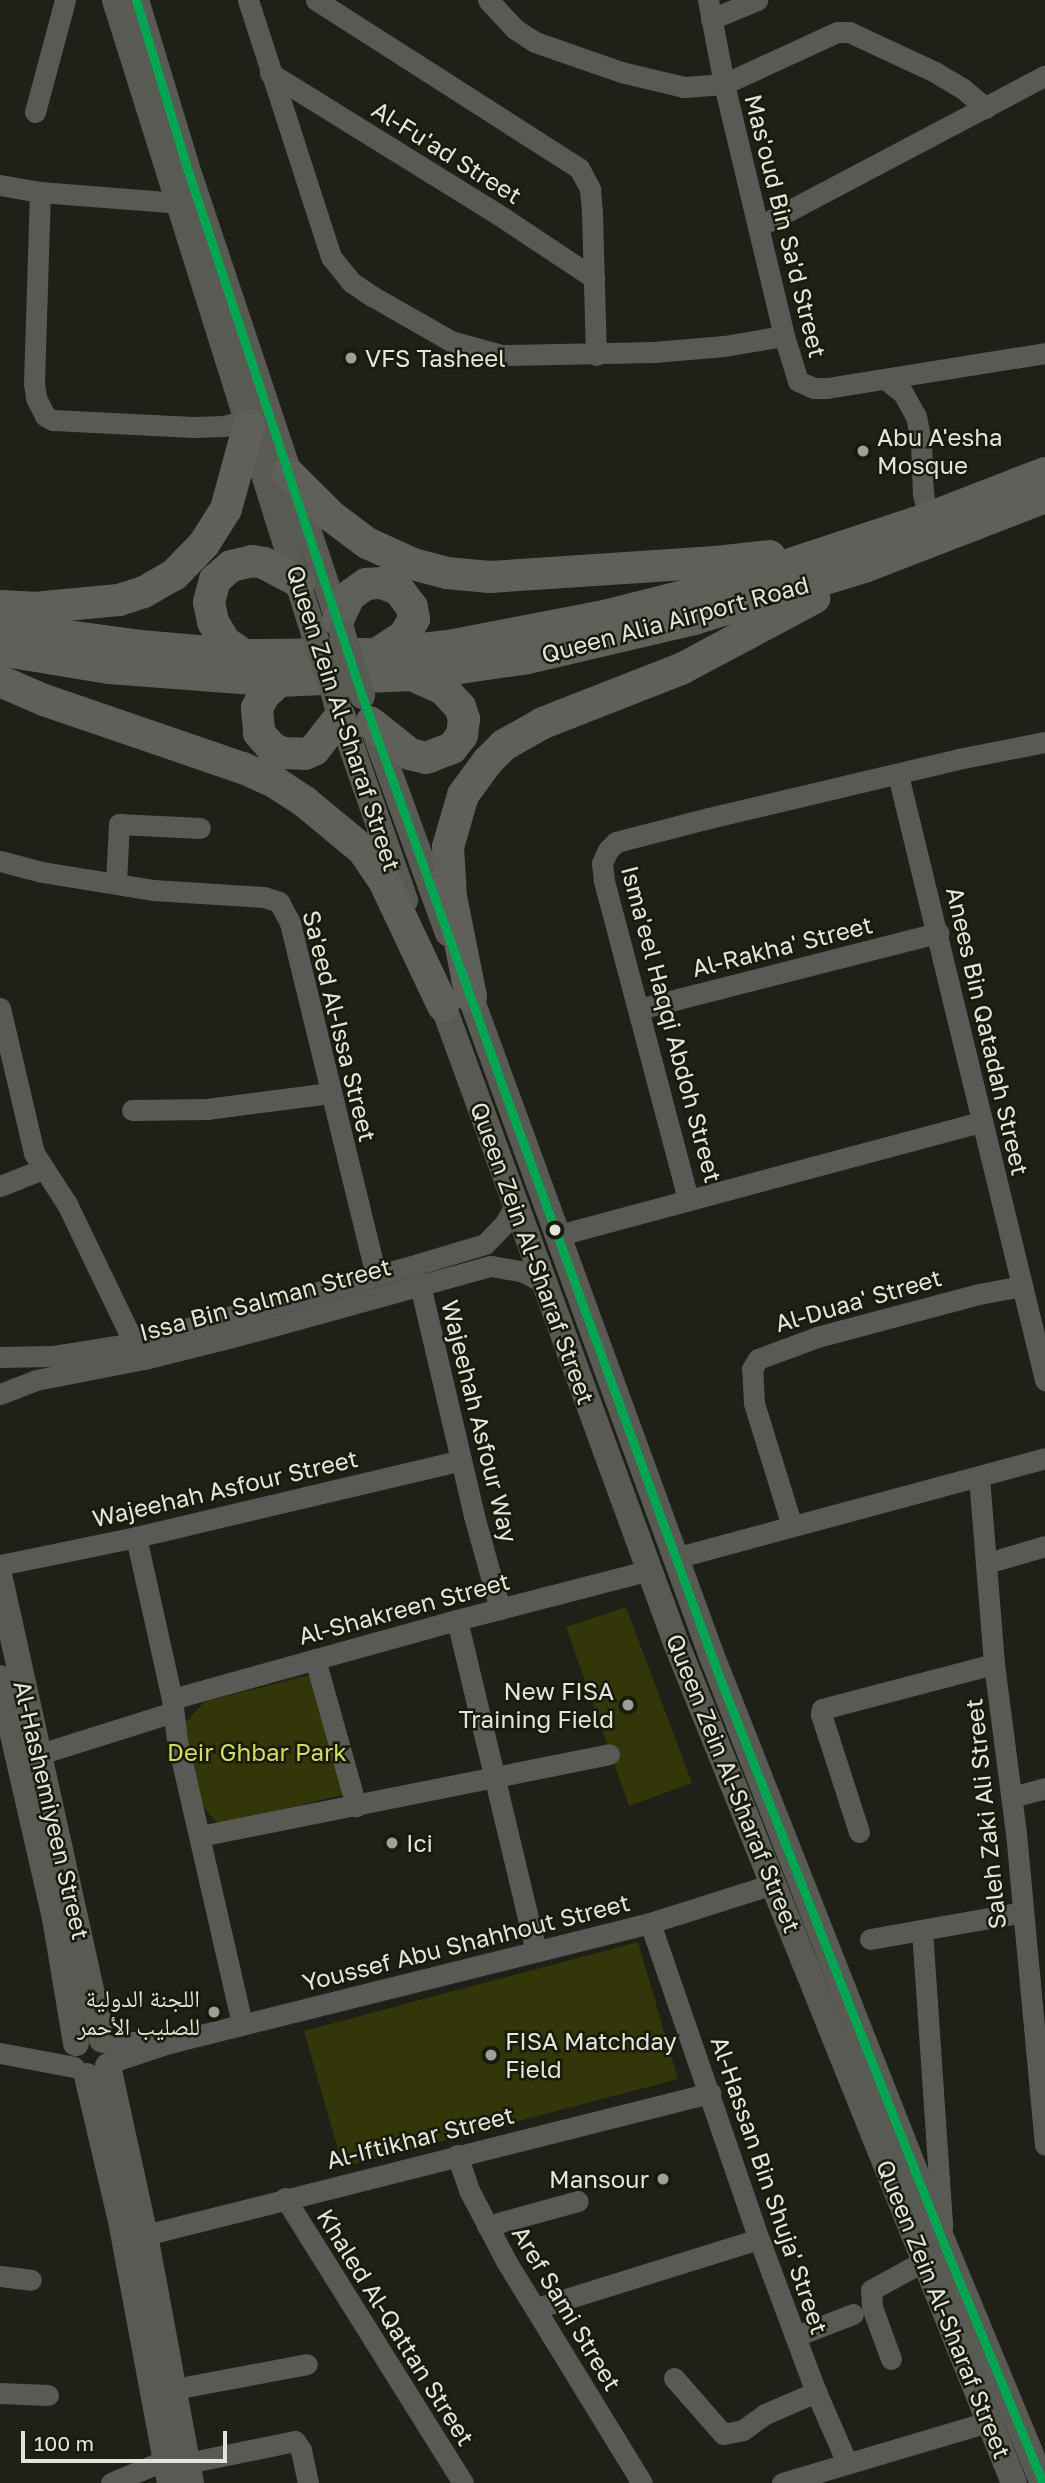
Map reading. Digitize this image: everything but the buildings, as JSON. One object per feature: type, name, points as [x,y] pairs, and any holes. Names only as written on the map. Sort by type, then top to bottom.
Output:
[{"type":"highway","points":[[0,606],[34,608],[107,602],[144,592],[166,580],[204,544],[226,509],[248,423]]},
{"type":"highway","points":[[288,473],[331,516],[368,543],[413,564],[447,573],[489,577],[716,562],[855,557]]},
{"type":"highway","name":"Queen Alia Airport Road","points":[[0,627],[127,645],[244,655],[376,654],[449,646],[608,615],[726,585],[855,557],[929,518],[1045,473]]},
{"type":"highway","name":"Queen Alia Airport Road","points":[[0,650],[109,668],[279,681],[412,675],[528,658],[639,634],[855,557],[1045,497]]},
{"type":"highway","points":[[457,1001],[448,847],[463,795],[488,761],[504,745],[543,723],[683,668],[803,604],[855,557]]},
{"type":"highway","points":[[244,655],[225,642],[213,622],[209,602],[215,580],[231,566],[252,561],[264,563],[299,582]]},
{"type":"highway","points":[[332,629],[349,596],[366,584],[382,583],[399,590],[412,607],[414,619],[404,636],[376,654]]},
{"type":"highway","points":[[279,681],[264,695],[257,708],[260,733],[271,747],[293,755],[314,750],[352,709],[410,754],[426,758],[452,748],[462,735],[464,719],[460,707],[443,689],[412,675]]},
{"type":"highway","points":[[0,681],[76,711],[243,768],[276,783],[305,802],[363,850],[457,1001]]},
{"type":"main road","name":"Queen Zein Al-Sharaf Street","points":[[117,1],[299,582],[332,629]]},
{"type":"main road","name":"Queen Zein Al-Sharaf Street","points":[[117,1],[186,165],[288,473],[352,709],[457,1001],[559,1235],[675,1558],[943,2242],[1043,2483]]},
{"type":"main road","name":"Queen Zein Al-Sharaf Street","points":[[457,1001],[515,1206],[676,1643],[1013,2481]]},
{"type":"main road","name":"Al-Hashemiyeen Street","points":[[0,1580],[20,1758]]},
{"type":"main road","name":"Al-Hashemiyeen Street","points":[[0,1678],[20,1758],[64,1965],[145,2235],[174,2389],[179,2472]]},
{"type":"main road","name":"Al-Hashemiyeen Street","points":[[91,2056],[121,2221],[179,2472]]},
{"type":"street","points":[[35,112],[65,0]]},
{"type":"street","points":[[248,0],[331,257],[351,282],[406,317],[470,348],[502,355],[596,355],[724,346],[784,336]]},
{"type":"street","points":[[316,0],[579,168],[590,189],[596,355]]},
{"type":"street","points":[[488,0],[524,35],[591,62],[684,87],[724,84],[836,32],[849,32],[935,72],[986,108]]},
{"type":"street","points":[[710,10],[757,0]]},
{"type":"street","name":"Mas'oud Bin Sa'd Street","points":[[710,10],[724,84],[784,336],[795,374],[804,386],[827,388],[1045,353]]},
{"type":"street","name":"Al-Fu'ad Street","points":[[270,73],[496,213],[594,278]]},
{"type":"street","points":[[758,227],[1045,76]]},
{"type":"street","points":[[0,185],[40,192],[179,203]]},
{"type":"street","points":[[40,192],[34,383],[36,398],[46,416],[53,420],[193,427],[248,423]]},
{"type":"street","points":[[886,379],[903,393],[916,416],[921,442],[923,494],[929,518]]},
{"type":"street","name":"Isma'eel Haqqi Abdoh Street","points":[[980,1122],[688,1199],[604,880],[604,855],[611,846],[709,818],[958,759],[1045,743]]},
{"type":"street","name":"Anees Bin Qatadah Street","points":[[898,775],[939,933],[980,1122],[1045,1380]]},
{"type":"street","points":[[116,883],[119,824],[200,828]]},
{"type":"street","name":"Sa'eed Al-Issa Street","points":[[0,861],[42,872],[153,890],[264,897],[279,902],[290,923],[376,1276]]},
{"type":"street","name":"Al-Rakha' Street","points":[[639,1009],[939,933]]},
{"type":"street","points":[[0,1008],[30,1142],[43,1169],[67,1204],[134,1343]]},
{"type":"street","points":[[132,1110],[207,1109],[330,1093]]},
{"type":"street","points":[[0,1186],[43,1169]]},
{"type":"street","points":[[559,1235],[688,1199]]},
{"type":"street","points":[[491,1266],[492,1255],[485,1244],[515,1206]]},
{"type":"street","name":"Issa Bin Salman Street","points":[[0,1357],[52,1356],[134,1343],[485,1244]]},
{"type":"street","name":"Issa Bin Salman Street","points":[[0,1394],[36,1380],[144,1359],[491,1266],[524,1272],[542,1282]]},
{"type":"street","name":"Wajeehah Asfour Way","points":[[420,1285],[461,1460],[500,1609]]},
{"type":"street","name":"Al-Duaa' Street","points":[[792,1527],[754,1403],[751,1369],[758,1359],[817,1337],[979,1294],[1022,1286]]},
{"type":"street","points":[[675,1558],[1045,1458]]},
{"type":"street","name":"Wajeehah Asfour Street","points":[[0,1565],[136,1537],[461,1460]]},
{"type":"street","name":"Saleh Zaki Ali Street","points":[[979,1477],[994,1664],[1012,1797],[1045,2145]]},
{"type":"street","points":[[136,1537],[242,2024]]},
{"type":"street","points":[[987,1563],[1045,1546]]},
{"type":"street","name":"Al-Shakreen Street","points":[[20,1758],[315,1659],[651,1570]]},
{"type":"street","points":[[457,1620],[536,1951]]},
{"type":"street","points":[[315,1659],[356,1806]]},
{"type":"street","points":[[859,1832],[821,1714],[822,1709],[994,1664]]},
{"type":"street","points":[[200,1836],[610,1754]]},
{"type":"street","points":[[1012,1797],[1045,1788]]},
{"type":"street","name":"Youssef Abu Shahhout Street","points":[[6,2054],[91,2056],[169,2042],[453,1974],[650,1923],[773,1884]]},
{"type":"street","points":[[870,1939],[1024,1912]]},
{"type":"street","name":"Al-Hassan Bin Shuja' Street","points":[[650,1923],[759,2239],[816,2392],[847,2463]]},
{"type":"street","points":[[922,1930],[943,2242]]},
{"type":"street","name":"Al-Iftikhar Street","points":[[145,2235],[710,2093]]},
{"type":"street","name":"Aref Sami Street","points":[[457,2155],[487,2226],[642,2483]]},
{"type":"street","name":"Khaled Al-Qattan Street","points":[[285,2198],[463,2483]]},
{"type":"street","points":[[487,2226],[578,2201]]},
{"type":"street","points":[[537,2308],[759,2239]]},
{"type":"street","points":[[891,2359],[872,2308],[871,2290],[924,2261]]},
{"type":"street","points":[[0,2276],[31,2280]]},
{"type":"street","points":[[796,2336],[853,2314]]},
{"type":"street","points":[[174,2389],[307,2364]]},
{"type":"street","points":[[674,2378],[723,2434],[743,2430],[765,2414],[816,2392]]},
{"type":"street","points":[[0,2393],[48,2395]]},
{"type":"street","points":[[782,2483],[988,2422]]},
{"type":"street","points":[[111,2483],[179,2472],[295,2441],[301,2450],[308,2483]]},
{"type":"green space","name":"New FISA Training Field","points":[[626,1607],[692,1783],[629,1806],[566,1627]]},
{"type":"green space","name":"Deir Ghbar Park","points":[[310,1675],[345,1794],[225,1824],[216,1822],[202,1805],[185,1723],[204,1702]]},
{"type":"green space","name":"FISA Matchday Field","points":[[638,1942],[678,2079],[343,2167],[304,2031]]},
{"type":"transit line","points":[[136,0],[186,165],[362,696],[517,1126],[722,1684],[943,2242],[1043,2483]]},
{"type":"place","name":"VFS Tasheel","points":[[351,358]]},
{"type":"place","name":"Abu A'esha Mosque","points":[[863,451]]},
{"type":"place","name":"New FISA Training Field","points":[[628,1705]]},
{"type":"place","name":"Ici","points":[[392,1843]]},
{"type":"place","name":"اللجنة الدولية للصليب الأحمر","points":[[214,2012]]},
{"type":"place","name":"FISA Matchday Field","points":[[491,2055]]},
{"type":"place","name":"Mansour","points":[[663,2179]]}]
